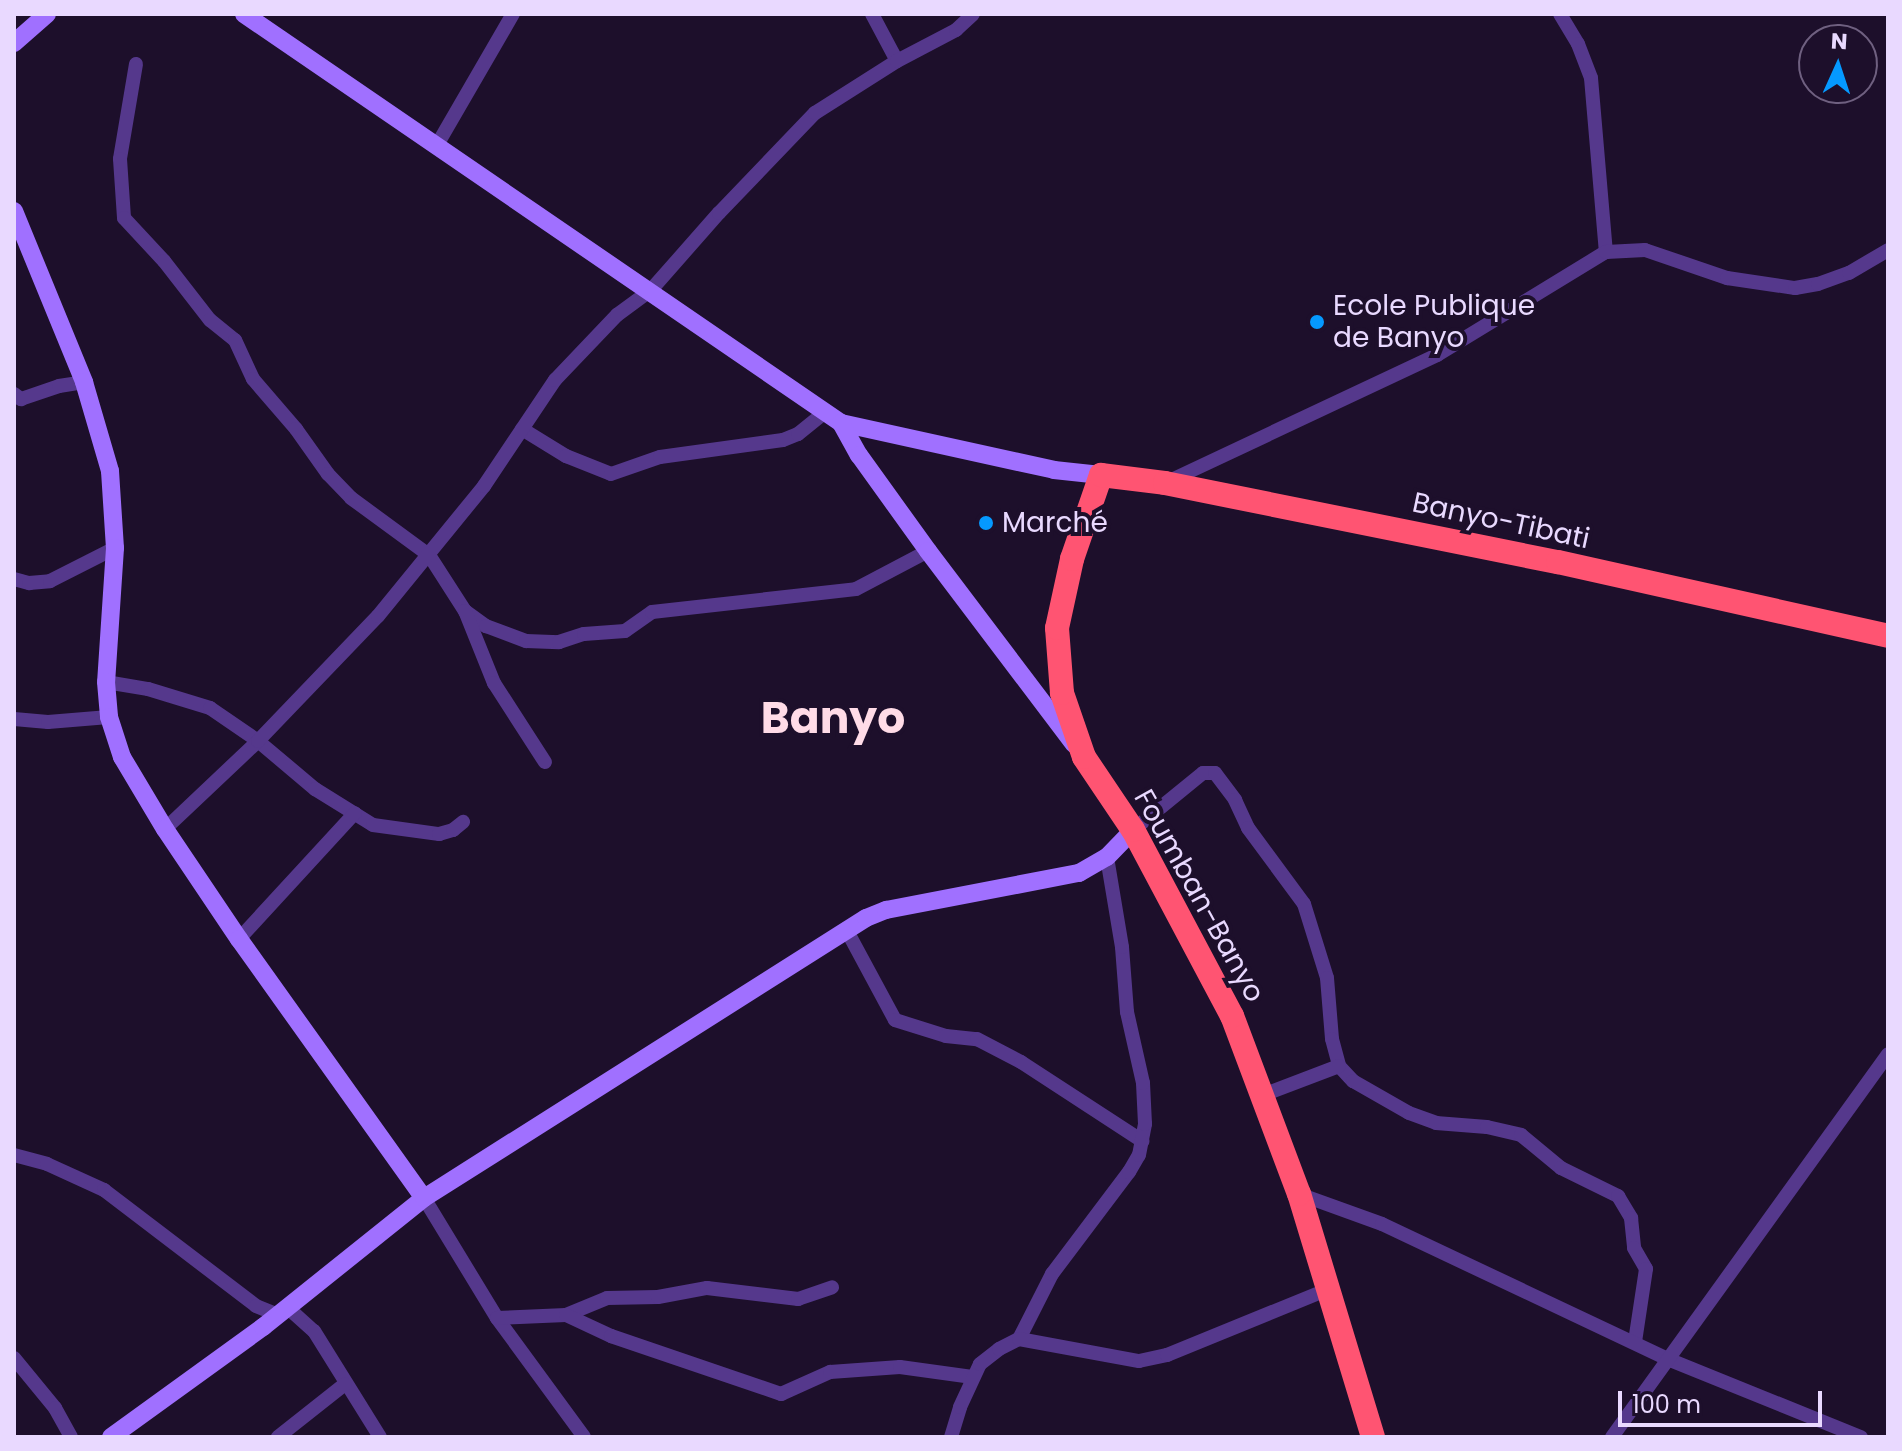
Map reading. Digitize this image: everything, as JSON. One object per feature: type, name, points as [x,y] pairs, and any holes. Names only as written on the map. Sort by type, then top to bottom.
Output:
[{"type":"highway","name":"Banyo-Tibati","points":[[1101,475],[1165,483],[1558,562],[1888,636]]},
{"type":"highway","name":"Foumban-Banyo","points":[[1101,475],[1072,559],[1057,628],[1062,693],[1084,757],[1133,830],[1213,975],[1263,1095],[1299,1194],[1373,1437]]},
{"type":"street","points":[[14,43],[47,14]]},
{"type":"street","points":[[244,14],[651,290],[833,418],[928,551],[1084,757]]},
{"type":"street","points":[[437,145],[513,14]]},
{"type":"street","points":[[872,14],[897,61]]},
{"type":"street","points":[[165,829],[258,741],[378,616],[484,486],[555,380],[617,315],[651,290],[719,213],[815,113],[897,61],[956,30],[973,14]]},
{"type":"street","points":[[1560,14],[1578,44],[1591,78],[1606,252]]},
{"type":"street","points":[[136,64],[120,159],[124,218],[164,261],[210,320],[235,340],[253,379],[296,429],[328,474],[351,498],[429,555],[465,611],[494,683],[545,762]]},
{"type":"street","points":[[14,211],[84,382],[110,471],[115,548],[106,682],[109,717],[122,757],[165,829],[239,939],[424,1198],[497,1318],[584,1437]]},
{"type":"street","points":[[1165,483],[1437,355],[1606,252],[1645,250],[1727,278],[1795,288],[1849,273],[1888,250]]},
{"type":"street","points":[[14,394],[21,399],[59,386],[84,382]]},
{"type":"street","points":[[522,429],[566,456],[611,474],[660,457],[783,440],[833,418],[1054,470],[1101,475]]},
{"type":"street","points":[[14,579],[29,583],[50,581],[115,548]]},
{"type":"street","points":[[465,611],[486,626],[526,641],[559,642],[584,634],[625,631],[652,612],[856,589],[928,551]]},
{"type":"street","points":[[106,682],[148,689],[202,705],[258,741],[285,767],[355,813],[388,829],[425,834],[447,832],[463,822]]},
{"type":"street","points":[[14,719],[48,722],[109,717]]},
{"type":"street","points":[[111,1437],[282,1311],[424,1198],[780,975],[846,929],[886,910],[1079,873],[1107,857],[1133,830],[1203,773],[1215,773],[1248,828],[1304,904],[1327,978],[1332,1039],[1339,1066],[1353,1081],[1409,1113],[1436,1123],[1487,1127],[1521,1135],[1561,1168],[1618,1196],[1631,1218],[1634,1248],[1646,1269],[1635,1342]]},
{"type":"street","points":[[239,939],[355,813]]},
{"type":"street","points":[[951,1437],[972,1377],[980,1364],[1019,1339],[1052,1274],[1118,1192],[1139,1155],[1145,1124],[1143,1083],[1127,1012],[1122,947],[1107,857]]},
{"type":"street","points":[[846,929],[895,1020],[946,1036],[977,1039],[1021,1062],[1142,1141]]},
{"type":"street","points":[[1612,1437],[1888,1054]]},
{"type":"street","points":[[1263,1095],[1339,1066]]},
{"type":"street","points":[[14,1155],[47,1164],[104,1190],[256,1306],[282,1311],[314,1331],[380,1437]]},
{"type":"street","points":[[1299,1194],[1382,1224],[1670,1360],[1861,1437]]},
{"type":"street","points":[[497,1318],[566,1315],[607,1298],[658,1297],[707,1288],[798,1299],[832,1287]]},
{"type":"street","points":[[1019,1339],[1139,1361],[1167,1355],[1329,1289]]},
{"type":"street","points":[[566,1315],[611,1336],[781,1394],[830,1372],[900,1367],[972,1377]]},
{"type":"street","points":[[14,1358],[55,1408],[71,1437]]},
{"type":"street","points":[[278,1437],[345,1384]]},
{"type":"place","name":"Ecole Publique de Banyo","points":[[1317,322]]},
{"type":"place","name":"Marché","points":[[986,523]]},
{"type":"district","name":"Banyo","points":[[833,718]]}]
